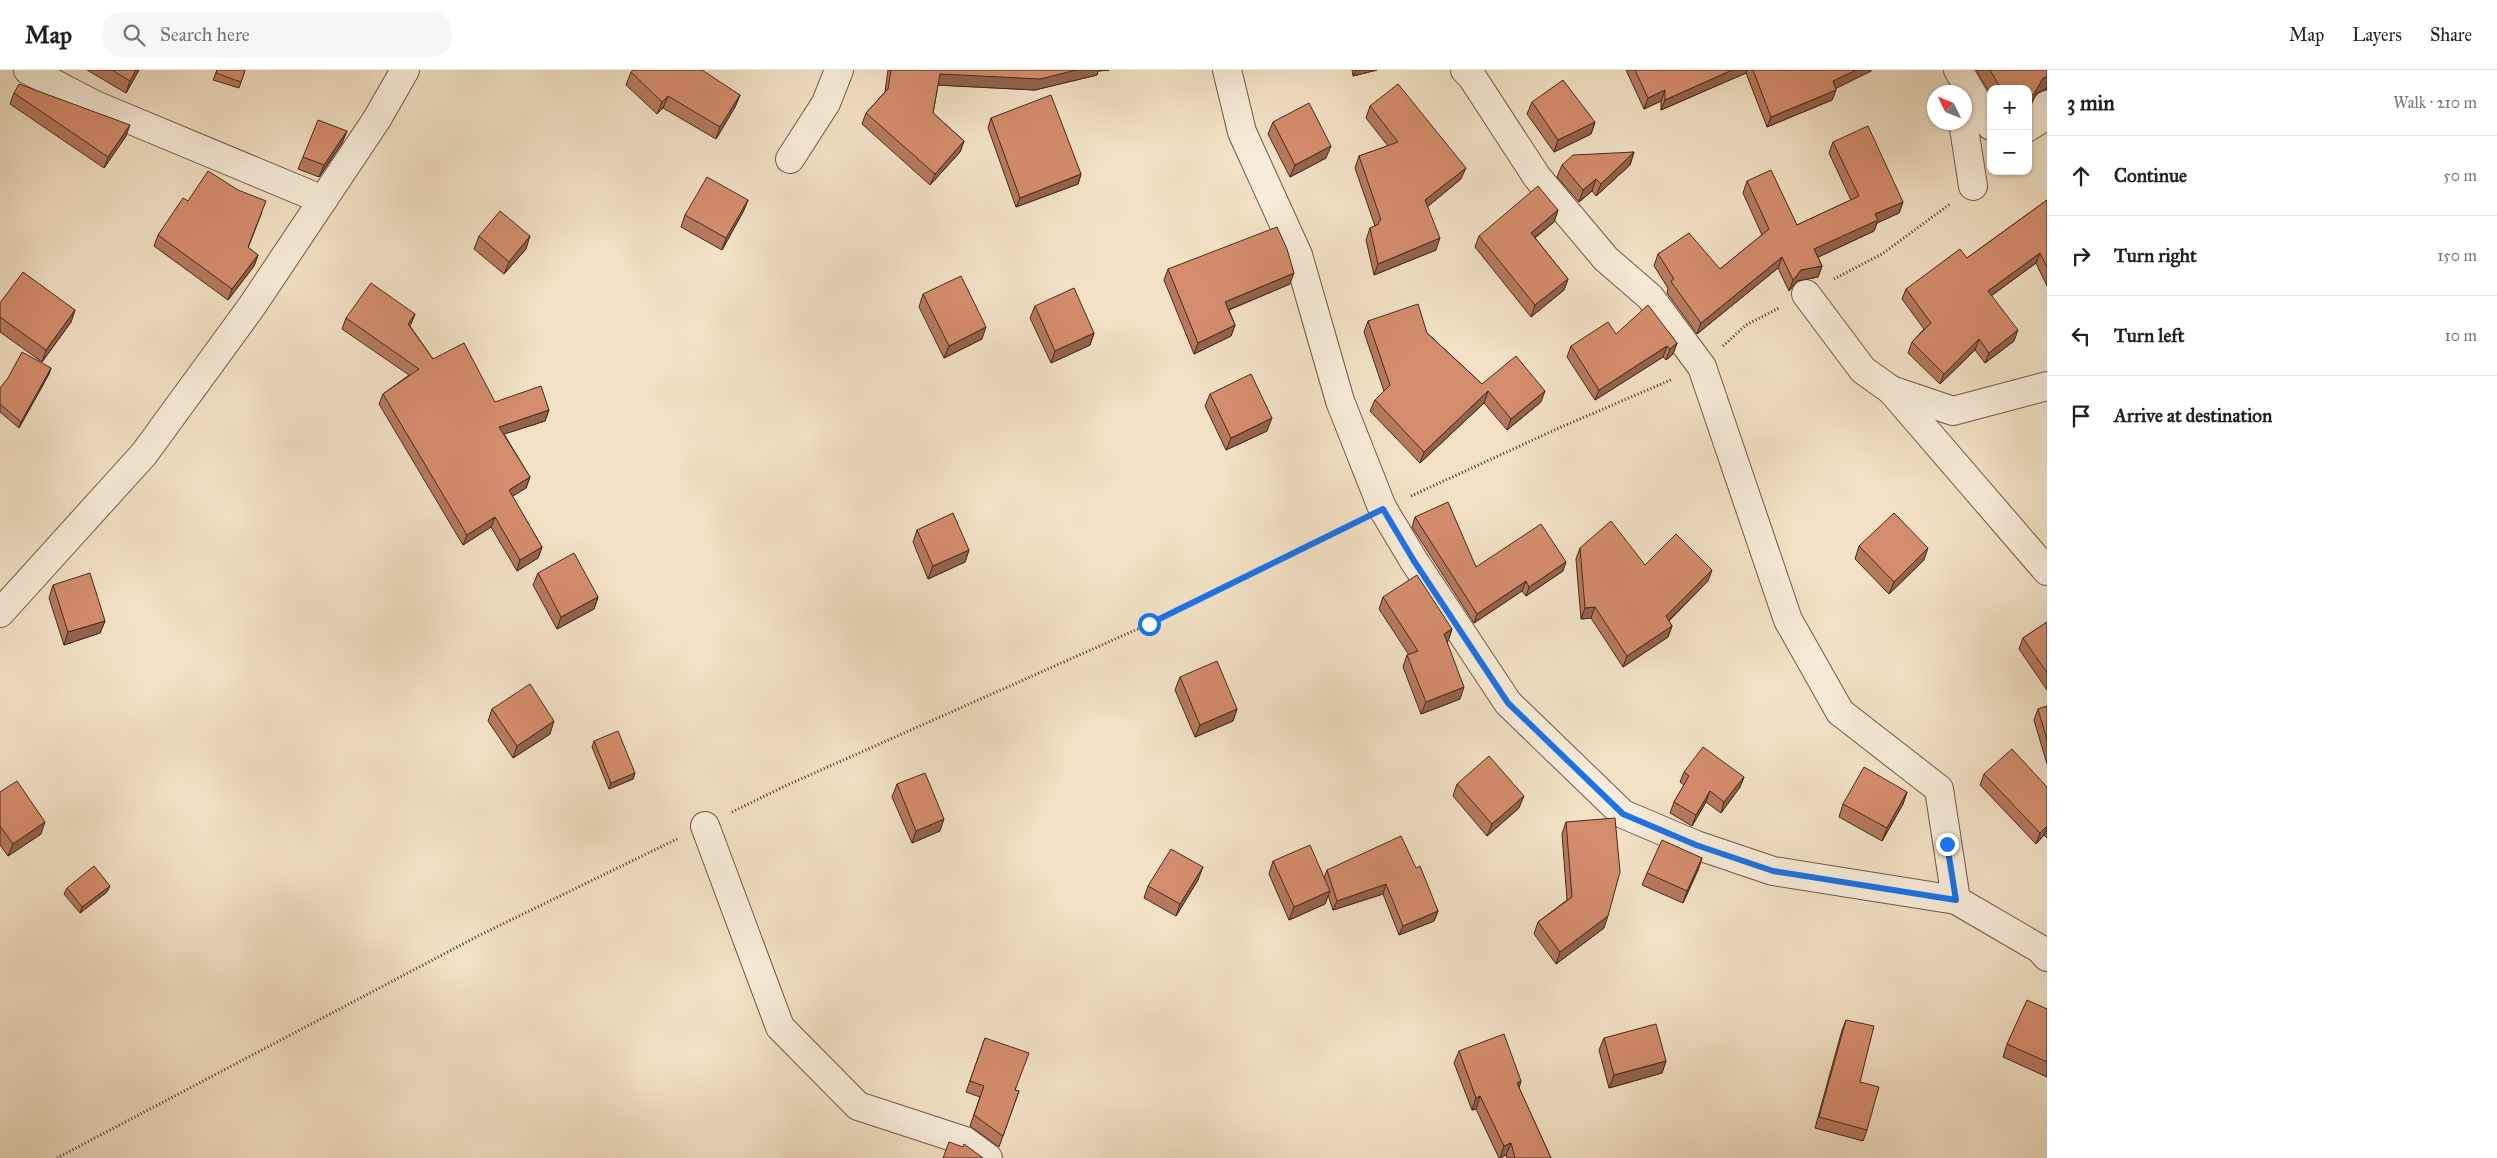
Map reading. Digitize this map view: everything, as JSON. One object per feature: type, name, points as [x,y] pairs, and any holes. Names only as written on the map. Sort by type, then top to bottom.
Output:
[{"type":"street","points":[[28,70],[95,105],[323,200]]},
{"type":"street","points":[[0,613],[144,454],[252,306],[377,119],[405,70]]},
{"type":"street","points":[[790,159],[826,102],[839,70]]},
{"type":"street","points":[[1227,70],[1242,132],[1298,255],[1340,401],[1383,509],[1414,561],[1508,703],[1623,814],[1696,845],[1773,871],[1956,900],[2040,950],[2047,957]]},
{"type":"street","points":[[1956,70],[1958,85]]},
{"type":"street","points":[[1956,70],[1987,120]]},
{"type":"street","points":[[1470,72],[1537,177],[1606,259],[1650,297],[1702,367],[1788,620],[1835,704],[1840,712],[1939,789],[1956,900]]},
{"type":"street","points":[[2032,125],[2040,119],[2047,105]]},
{"type":"street","points":[[1965,130],[1974,186]]},
{"type":"street","points":[[1806,294],[1863,370],[1891,390],[2047,571]]},
{"type":"street","points":[[1891,390],[1953,411],[2047,386]]},
{"type":"street","points":[[705,826],[780,1026],[858,1106],[965,1141],[988,1158]]},
{"type":"path","points":[[57,1158],[478,936],[785,786],[1167,616],[1383,509],[1559,428],[1702,367],[1746,325],[1882,254],[1974,186]]},
{"type":"building","points":[[112,70],[136,70],[130,81]]},
{"type":"building","points":[[217,70],[245,70],[241,82],[216,73]]},
{"type":"building","points":[[633,70],[702,70],[740,95],[720,127],[668,96],[662,102],[631,72]]},
{"type":"building","points":[[891,70],[1076,70],[1040,79],[940,74],[933,113],[964,141],[935,174],[866,113],[888,89]]},
{"type":"building","points":[[1635,70],[1732,70],[1665,100],[1665,90],[1648,98]]},
{"type":"building","points":[[1753,70],[1856,70],[1833,81],[1836,90],[1771,117]]},
{"type":"building","points":[[1990,70],[2047,70],[2047,77],[2043,78],[2032,95],[2032,85],[1999,85]]},
{"type":"building","points":[[1563,80],[1595,122],[1558,140],[1532,102]]},
{"type":"building","points":[[19,84],[130,125],[108,157],[14,93]]},
{"type":"building","points":[[1398,84],[1466,168],[1425,200],[1440,238],[1378,264],[1370,228],[1379,224],[1378,222],[1381,220],[1359,156],[1398,142],[1370,106]]},
{"type":"building","points":[[1051,95],[1081,174],[1020,198],[991,118]]},
{"type":"building","points":[[1309,103],[1331,146],[1295,165],[1273,122]]},
{"type":"building","points":[[318,120],[347,131],[324,165],[303,157]]},
{"type":"building","points":[[1868,126],[1903,202],[1875,214],[1878,220],[1814,249],[1822,266],[1801,270],[1793,280],[1782,257],[1701,323],[1672,283],[1671,281],[1674,279],[1658,254],[1689,233],[1720,269],[1769,229],[1747,181],[1771,170],[1797,225],[1859,196],[1833,142]]},
{"type":"building","points":[[1634,152],[1601,184],[1596,179],[1583,190],[1562,165],[1573,155]]},
{"type":"building","points":[[208,171],[238,190],[266,201],[248,247],[258,255],[232,289],[158,235],[183,198],[188,201]]},
{"type":"building","points":[[707,177],[748,200],[726,238],[685,215]]},
{"type":"building","points":[[1538,186],[1558,210],[1531,233],[1568,279],[1535,305],[1479,236]]},
{"type":"building","points":[[2047,200],[2047,267],[2040,253],[1988,291],[2018,330],[1989,353],[1979,339],[1944,374],[1912,342],[1931,323],[1906,289],[1960,249],[1967,258]]},
{"type":"building","points":[[500,211],[530,236],[509,262],[479,236]]},
{"type":"building","points":[[1277,227],[1287,249],[1294,273],[1225,302],[1235,325],[1198,343],[1168,269]]},
{"type":"building","points":[[23,272],[75,310],[46,350],[0,317],[0,303]]},
{"type":"building","points":[[961,276],[986,327],[949,346],[923,294]]},
{"type":"building","points":[[371,283],[415,314],[408,324],[433,359],[464,343],[495,402],[541,386],[549,410],[499,427],[530,477],[509,490],[542,547],[520,560],[495,517],[467,535],[383,394],[419,369],[346,318]]},
{"type":"building","points":[[1074,288],[1094,333],[1055,351],[1035,306]]},
{"type":"building","points":[[1418,304],[1427,333],[1482,384],[1516,356],[1545,391],[1511,419],[1488,391],[1424,452],[1375,400],[1390,385],[1368,321]]},
{"type":"building","points":[[1648,305],[1677,343],[1670,349],[1667,346],[1599,390],[1571,346],[1608,322],[1616,334]]},
{"type":"building","points":[[22,352],[51,368],[21,422],[0,404],[0,388],[8,378]]},
{"type":"building","points":[[1251,374],[1272,418],[1231,438],[1210,394]]},
{"type":"building","points":[[1448,502],[1476,567],[1541,524],[1566,562],[1529,587],[1526,581],[1477,614],[1415,517]]},
{"type":"building","points":[[953,513],[969,550],[933,566],[917,530]]},
{"type":"building","points":[[1894,513],[1928,548],[1894,582],[1859,546]]},
{"type":"building","points":[[1611,521],[1645,565],[1676,534],[1712,570],[1666,616],[1672,626],[1627,656],[1595,607],[1585,608],[1580,548]]},
{"type":"building","points":[[574,553],[598,597],[561,617],[538,573]]},
{"type":"building","points":[[90,573],[105,621],[68,632],[53,585]]},
{"type":"building","points":[[1417,575],[1452,629],[1444,634],[1464,687],[1426,702],[1407,655],[1418,651],[1383,597]]},
{"type":"building","points":[[2047,622],[2047,673],[2023,638]]},
{"type":"building","points":[[1217,661],[1237,709],[1200,725],[1180,677]]},
{"type":"building","points":[[530,684],[554,721],[517,746],[492,709]]},
{"type":"building","points":[[2047,706],[2047,740],[2038,709]]},
{"type":"building","points":[[618,731],[635,773],[611,783],[594,741]]},
{"type":"building","points":[[1703,747],[1744,777],[1724,802],[1710,791],[1696,815],[1674,802],[1689,776],[1684,772]]},
{"type":"building","points":[[2012,749],[2047,787],[2047,826],[2040,833],[1984,774]]},
{"type":"building","points":[[1489,756],[1524,796],[1492,824],[1457,784]]},
{"type":"building","points":[[1864,767],[1907,792],[1887,828],[1843,804]]},
{"type":"building","points":[[925,773],[944,819],[916,831],[897,784]]},
{"type":"building","points":[[17,781],[45,822],[13,844],[0,826],[0,792]]},
{"type":"building","points":[[1615,818],[1620,872],[1608,916],[1560,952],[1538,922],[1572,897],[1566,822]]},
{"type":"building","points":[[1401,836],[1416,868],[1420,866],[1438,911],[1403,926],[1386,884],[1337,901],[1327,870]]},
{"type":"building","points":[[1662,840],[1702,858],[1687,891],[1647,873]]},
{"type":"building","points":[[1310,845],[1330,891],[1294,907],[1273,861]]},
{"type":"building","points":[[1171,849],[1203,867],[1180,904],[1148,886]]},
{"type":"building","points":[[94,866],[110,886],[82,907],[67,888]]},
{"type":"building","points":[[2027,1000],[2047,1009],[2047,1062],[2007,1044]]},
{"type":"building","points":[[1846,1020],[1874,1026],[1860,1082],[1879,1087],[1867,1130],[1819,1117]]},
{"type":"building","points":[[1656,1024],[1666,1061],[1614,1075],[1604,1038]]},
{"type":"building","points":[[1504,1034],[1521,1081],[1517,1083],[1551,1158],[1515,1158],[1511,1143],[1504,1146],[1480,1096],[1476,1098],[1459,1051]]},
{"type":"building","points":[[985,1038],[1029,1053],[1015,1090],[1019,1091],[1003,1136],[974,1115],[984,1086],[970,1081]]},
{"type":"building","points":[[949,1142],[963,1147],[964,1144],[983,1158],[943,1158]]},
{"type":"route","points":[[1149,624],[1383,509],[1414,561],[1508,703],[1623,814],[1696,845],[1773,871],[1956,900],[1947,844]]}]
